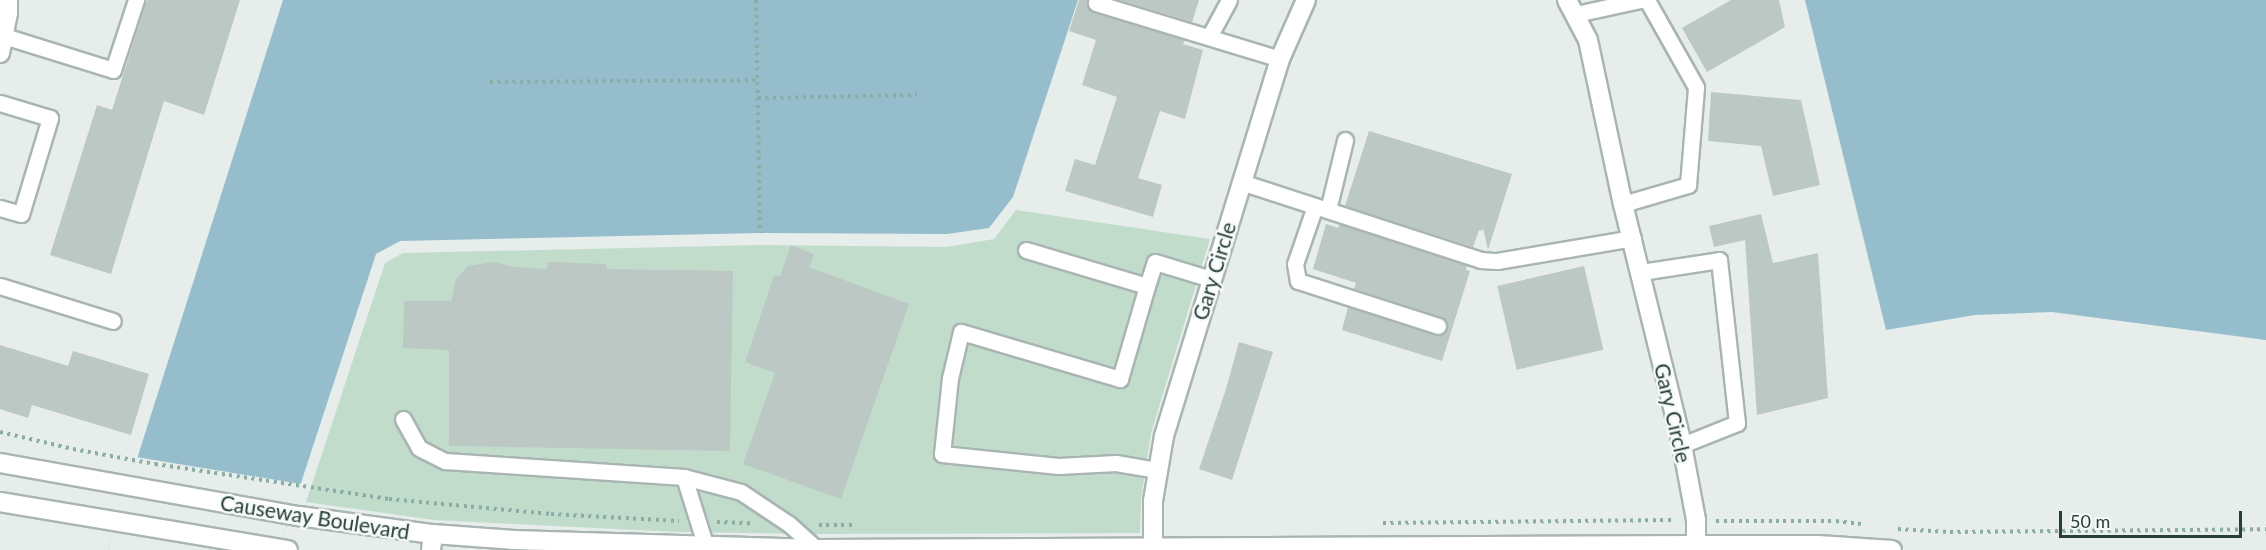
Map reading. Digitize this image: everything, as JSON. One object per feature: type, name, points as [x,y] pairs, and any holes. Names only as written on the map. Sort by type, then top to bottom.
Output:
[{"type":"street","points":[[2,44],[8,0]]},
{"type":"street","name":"Gary Circle","points":[[1153,549],[1153,501],[1164,436],[1280,59],[1306,0]]},
{"type":"street","name":"Gary Circle","points":[[1572,7],[1588,40],[1623,204],[1682,444],[1696,520],[1696,547]]},
{"type":"street","name":"Causeway Boulevard","points":[[0,463],[432,542],[817,549],[1819,545],[1892,550]]},
{"type":"street","name":"Causeway Boulevard","points":[[0,502],[288,550]]},
{"type":"lane","points":[[2,44],[113,70],[136,0]]},
{"type":"lane","points":[[1097,0],[1096,3],[1280,59]]},
{"type":"lane","points":[[1209,37],[1229,0]]},
{"type":"lane","points":[[1572,7],[1640,0]]},
{"type":"lane","points":[[1623,204],[1688,185],[1696,87],[1647,0]]},
{"type":"lane","points":[[0,103],[50,118],[21,214],[0,208]]},
{"type":"lane","points":[[1345,140],[1322,208],[1295,264],[1298,281],[1438,326]]},
{"type":"lane","points":[[1241,182],[1480,260],[1497,261],[1633,238]]},
{"type":"lane","points":[[1026,250],[1147,286]]},
{"type":"lane","points":[[1641,272],[1719,260],[1737,423],[1682,444]]},
{"type":"lane","points":[[1157,470],[1116,463],[1058,466],[942,454],[950,378],[961,332],[1120,379],[1155,262],[1211,279]]},
{"type":"lane","points":[[0,286],[113,321]]},
{"type":"lane","points":[[403,419],[419,448],[445,461],[684,477],[741,492],[789,524],[817,549]]},
{"type":"lane","points":[[684,477],[706,547]]},
{"type":"path","points":[[756,0],[760,233]]},
{"type":"path","points":[[490,82],[757,80]]},
{"type":"path","points":[[758,98],[917,95]]},
{"type":"green space","points":[[1016,210],[1210,239],[1151,433],[1141,499],[1140,533],[677,532],[434,520],[306,502],[385,263],[403,253],[760,245],[947,247],[994,239]]},
{"type":"water","points":[[283,0],[1078,0],[1013,197],[989,228],[947,234],[760,233],[400,241],[376,254],[279,550],[108,550]]},
{"type":"water","points":[[1805,0],[2266,0],[2266,340],[2052,312],[1975,315],[1886,330]]},
{"type":"pier","points":[[136,457],[301,484],[279,550],[108,550]]},
{"type":"building","points":[[147,0],[240,0],[204,115],[164,101],[111,274],[50,255],[97,105],[112,110]]},
{"type":"building","points":[[1079,0],[1087,0],[1088,9],[1093,12],[1185,40],[1183,44],[1203,50],[1185,119],[1160,111],[1138,178],[1162,185],[1153,217],[1065,191],[1075,159],[1095,165],[1117,97],[1082,85],[1096,40],[1069,31]]},
{"type":"building","points":[[1120,0],[1199,0],[1192,22]]},
{"type":"building","points":[[1731,0],[1779,0],[1785,27],[1707,72],[1682,28]]},
{"type":"building","points":[[1711,92],[1801,100],[1820,185],[1773,196],[1761,146],[1708,141]]},
{"type":"building","points":[[1369,131],[1512,174],[1488,250],[1483,228],[1482,231],[1479,230],[1473,247],[1345,206]]},
{"type":"building","points":[[1761,214],[1773,263],[1818,253],[1828,398],[1757,415],[1745,240],[1714,247],[1709,226]]},
{"type":"building","points":[[1326,224],[1338,228],[1340,224],[1467,266],[1466,270],[1470,271],[1442,361],[1342,330],[1348,307],[1436,335],[1444,334],[1448,325],[1441,317],[1354,289],[1356,283],[1313,269]]},
{"type":"building","points":[[791,245],[814,254],[809,267],[909,304],[841,499],[743,464],[775,373],[745,362],[774,275],[780,276]]},
{"type":"building","points":[[493,262],[515,267],[547,269],[548,262],[606,264],[607,269],[733,271],[730,451],[449,446],[449,350],[403,348],[404,301],[451,301],[456,279],[468,266]]},
{"type":"building","points":[[1584,266],[1603,350],[1517,370],[1497,286]]},
{"type":"building","points":[[1239,342],[1273,352],[1232,480],[1199,469]]},
{"type":"building","points":[[0,345],[68,366],[73,351],[149,374],[131,435],[32,405],[28,418],[0,409]]}]
